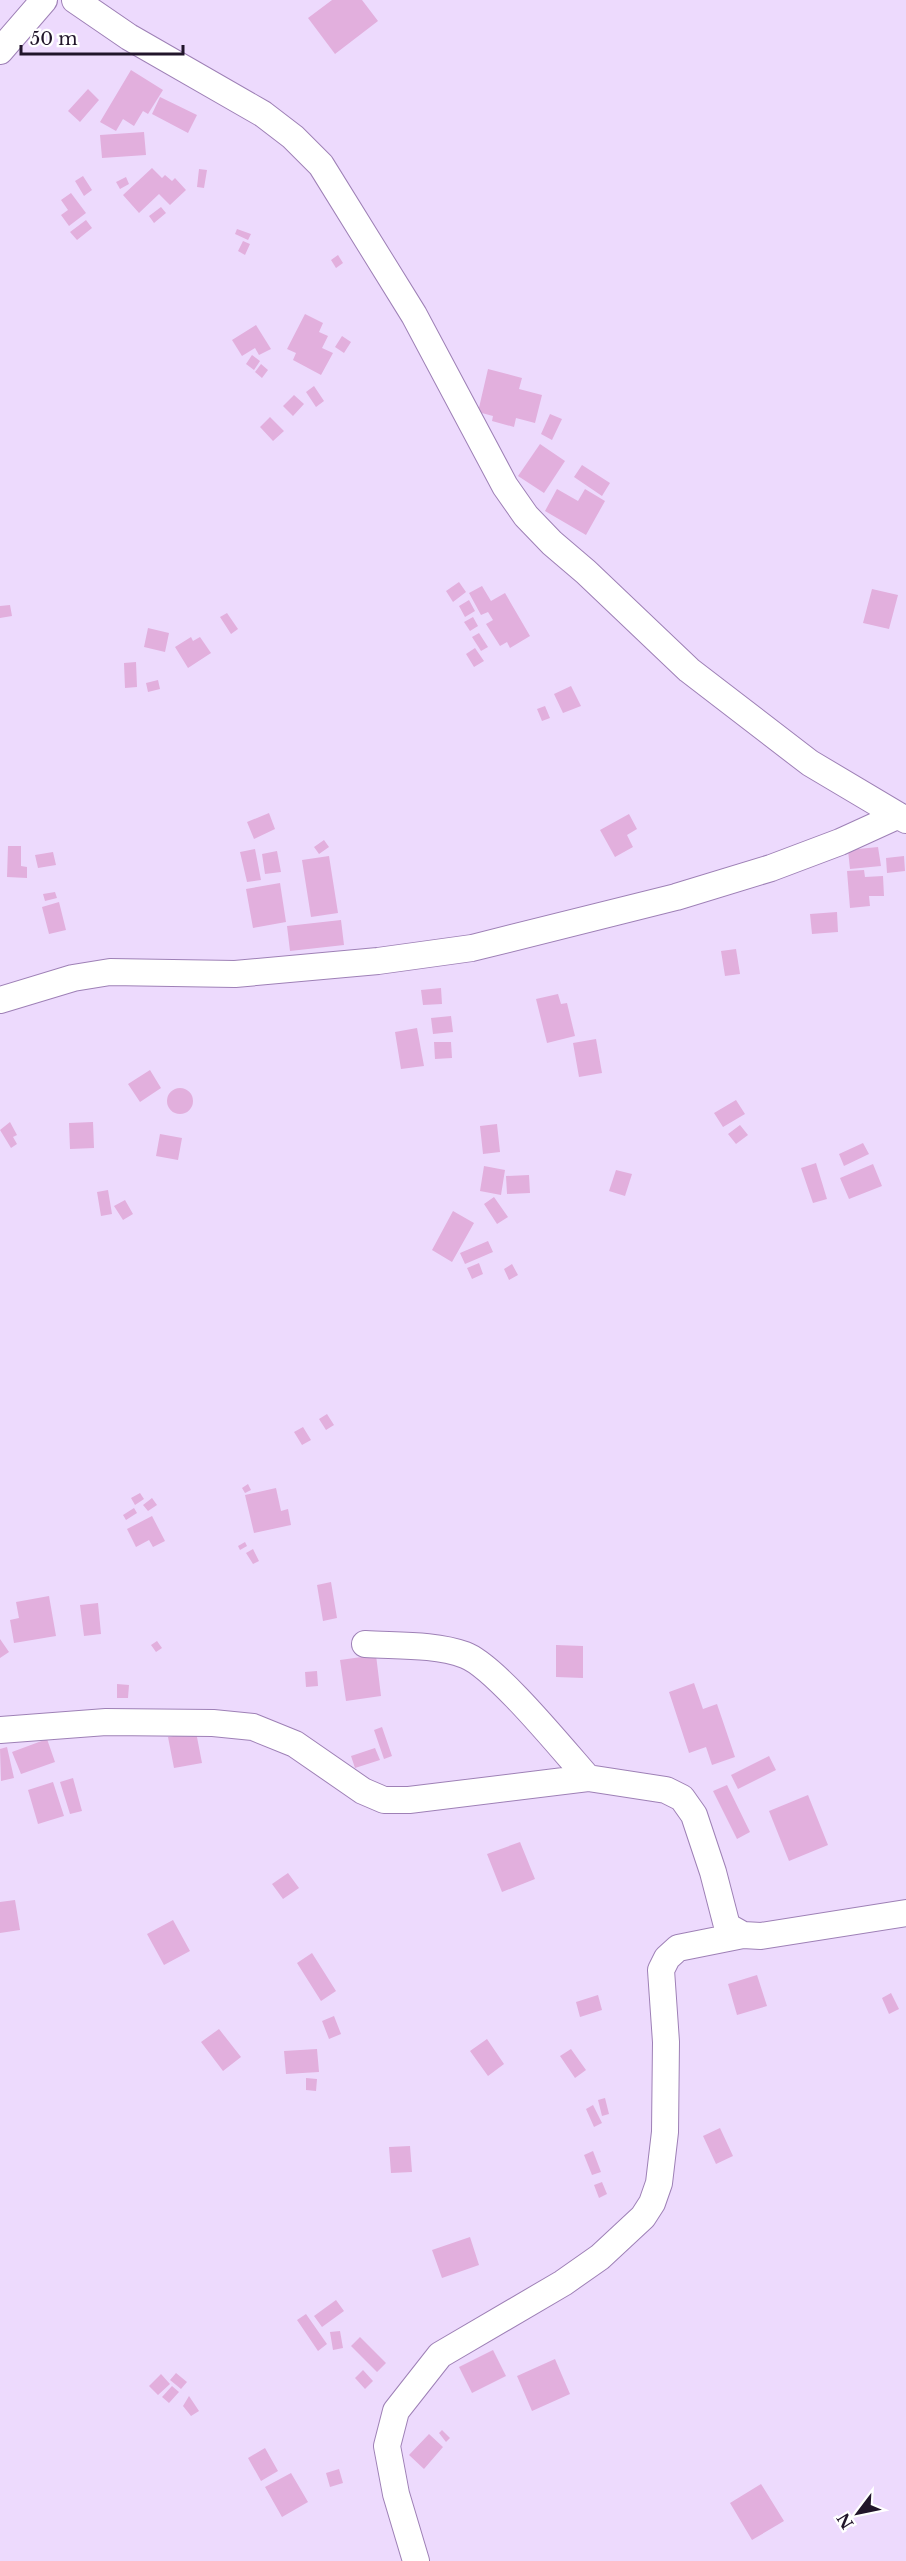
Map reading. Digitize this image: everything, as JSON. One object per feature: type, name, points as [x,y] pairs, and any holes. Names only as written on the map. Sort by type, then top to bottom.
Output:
[{"type":"street","points":[[0,51],[44,0]]},
{"type":"street","points":[[75,0],[129,37],[263,114],[307,151],[321,165],[414,315],[505,486],[526,516],[689,670],[810,763],[902,818]]},
{"type":"street","points":[[0,1000],[73,978],[110,972],[235,974],[378,962],[472,948],[676,897],[771,868],[902,818]]},
{"type":"street","points":[[365,1644],[436,1648],[467,1655],[489,1671],[588,1778]]},
{"type":"street","points":[[0,1730],[106,1722],[213,1722],[253,1727],[294,1744],[363,1791],[384,1800],[409,1800],[588,1778],[666,1790],[682,1798],[694,1815],[713,1872],[727,1926],[743,1935]]},
{"type":"street","points":[[416,2561],[396,2494],[387,2446],[396,2411],[440,2355],[563,2283],[600,2257],[643,2217],[652,2203],[659,2183],[665,2132],[666,2042],[661,1970],[667,1958],[678,1948],[743,1935],[761,1936],[906,1913]]},
{"type":"building","points":[[332,0],[362,0],[378,21],[335,54],[308,18]]},
{"type":"building","points":[[131,70],[163,90],[148,114],[143,111],[134,126],[123,119],[116,131],[100,122]]},
{"type":"building","points":[[88,89],[99,100],[80,122],[68,111]]},
{"type":"building","points":[[160,97],[197,115],[188,133],[152,114]]},
{"type":"building","points":[[144,132],[146,155],[102,158],[100,135]]},
{"type":"building","points":[[152,168],[162,178],[165,175],[172,181],[175,178],[186,190],[170,205],[159,194],[139,213],[123,195]]},
{"type":"building","points":[[199,169],[207,170],[204,188],[197,187]]},
{"type":"building","points":[[83,176],[92,190],[84,196],[75,181]]},
{"type":"building","points":[[126,177],[129,184],[120,189],[116,182]]},
{"type":"building","points":[[71,193],[86,213],[69,226],[61,215],[68,210],[61,200]]},
{"type":"building","points":[[161,207],[166,213],[154,223],[149,216]]},
{"type":"building","points":[[86,220],[92,228],[77,240],[70,232]]},
{"type":"building","points":[[237,229],[251,234],[248,240],[235,234]]},
{"type":"building","points":[[243,241],[250,244],[245,255],[238,251]]},
{"type":"building","points":[[338,255],[343,263],[336,268],[331,260]]},
{"type":"building","points":[[305,314],[323,323],[319,332],[328,336],[322,348],[333,353],[321,375],[293,360],[296,353],[287,349]]},
{"type":"building","points":[[256,325],[271,349],[259,355],[255,348],[242,356],[232,340]]},
{"type":"building","points":[[342,336],[351,342],[344,353],[335,347]]},
{"type":"building","points":[[252,355],[260,361],[254,370],[246,364]]},
{"type":"building","points":[[261,364],[268,370],[262,378],[255,372]]},
{"type":"building","points":[[488,369],[522,378],[519,389],[542,395],[535,423],[516,418],[514,427],[492,421],[493,416],[478,412]]},
{"type":"building","points":[[314,386],[324,401],[316,407],[306,392]]},
{"type":"building","points":[[294,395],[304,404],[293,416],[283,406]]},
{"type":"building","points":[[550,414],[562,419],[552,440],[541,434]]},
{"type":"building","points":[[270,417],[284,431],[273,441],[260,427]]},
{"type":"building","points":[[540,444],[565,461],[544,493],[518,476]]},
{"type":"building","points":[[582,465],[610,483],[602,496],[574,477]]},
{"type":"building","points":[[557,489],[578,501],[585,489],[605,501],[586,535],[545,511]]},
{"type":"building","points":[[459,582],[466,592],[453,602],[446,591]]},
{"type":"building","points":[[482,586],[491,601],[505,593],[530,636],[510,648],[507,642],[500,646],[486,624],[493,620],[488,612],[481,615],[469,593]]},
{"type":"building","points":[[872,589],[898,595],[889,629],[863,623]]},
{"type":"building","points":[[469,600],[475,611],[465,617],[459,606]]},
{"type":"building","points":[[10,605],[12,616],[0,618],[0,606]]},
{"type":"building","points":[[227,613],[238,629],[231,634],[220,617]]},
{"type":"building","points":[[473,617],[478,626],[470,631],[464,622]]},
{"type":"building","points":[[148,628],[169,633],[165,652],[144,647]]},
{"type":"building","points":[[479,633],[488,647],[481,651],[472,637]]},
{"type":"building","points":[[191,637],[193,641],[200,637],[211,653],[188,668],[175,647]]},
{"type":"building","points":[[475,648],[484,661],[474,667],[466,654]]},
{"type":"building","points":[[136,662],[137,687],[125,688],[124,663]]},
{"type":"building","points":[[158,680],[160,689],[148,692],[146,683]]},
{"type":"building","points":[[571,686],[581,706],[563,713],[554,694]]},
{"type":"building","points":[[545,706],[550,718],[542,721],[537,709]]},
{"type":"building","points":[[269,813],[275,829],[254,839],[247,822]]},
{"type":"building","points":[[629,814],[637,829],[627,835],[633,847],[615,857],[600,830]]},
{"type":"building","points":[[324,840],[329,847],[319,854],[314,847]]},
{"type":"building","points":[[8,846],[21,846],[21,866],[27,867],[27,878],[7,877]]},
{"type":"building","points":[[878,847],[881,866],[850,869],[848,850]]},
{"type":"building","points":[[255,849],[261,880],[247,882],[240,852]]},
{"type":"building","points":[[277,851],[281,872],[265,874],[262,854]]},
{"type":"building","points":[[53,852],[56,865],[38,868],[35,855]]},
{"type":"building","points":[[329,856],[338,913],[311,917],[302,860]]},
{"type":"building","points":[[904,856],[905,871],[887,873],[886,858]]},
{"type":"building","points":[[864,870],[865,877],[883,876],[884,896],[869,896],[870,906],[850,908],[847,871]]},
{"type":"building","points":[[280,883],[286,922],[253,928],[246,889]]},
{"type":"building","points":[[55,892],[57,898],[45,901],[43,894]]},
{"type":"building","points":[[59,902],[66,930],[49,934],[42,907]]},
{"type":"building","points":[[837,912],[838,932],[812,934],[810,914]]},
{"type":"building","points":[[341,920],[344,945],[290,951],[287,926]]},
{"type":"building","points":[[736,949],[740,974],[725,976],[721,951]]},
{"type":"building","points":[[441,988],[442,1004],[423,1005],[421,990]]},
{"type":"building","points":[[558,994],[561,1004],[567,1003],[575,1036],[547,1043],[536,999]]},
{"type":"building","points":[[451,1016],[453,1032],[433,1034],[431,1018]]},
{"type":"building","points":[[417,1028],[424,1066],[401,1069],[395,1032]]},
{"type":"building","points":[[596,1039],[602,1073],[579,1077],[573,1043]]},
{"type":"building","points":[[434,1042],[451,1042],[452,1058],[435,1059]]},
{"type":"building","points":[[150,1070],[161,1088],[140,1102],[128,1084]]},
{"type":"building","points":[[180,1088],[189,1092],[193,1101],[189,1110],[180,1114],[171,1110],[167,1101],[171,1092]]},
{"type":"building","points":[[736,1100],[745,1114],[723,1127],[714,1113]]},
{"type":"building","points":[[10,1122],[17,1135],[13,1137],[17,1144],[11,1148],[0,1130]]},
{"type":"building","points":[[93,1122],[94,1148],[70,1149],[69,1123]]},
{"type":"building","points":[[497,1124],[500,1152],[483,1154],[480,1126]]},
{"type":"building","points":[[740,1125],[748,1135],[736,1144],[728,1134]]},
{"type":"building","points":[[160,1134],[182,1138],[178,1160],[156,1156]]},
{"type":"building","points":[[863,1143],[869,1154],[844,1166],[839,1154]]},
{"type":"building","points":[[816,1163],[827,1199],[813,1203],[801,1168]]},
{"type":"building","points":[[873,1164],[882,1186],[849,1199],[840,1178]]},
{"type":"building","points":[[484,1166],[505,1170],[501,1195],[480,1191]]},
{"type":"building","points":[[616,1170],[632,1174],[625,1196],[609,1191]]},
{"type":"building","points":[[529,1175],[530,1193],[507,1194],[506,1176]]},
{"type":"building","points":[[108,1190],[112,1214],[101,1216],[97,1192]]},
{"type":"building","points":[[494,1197],[508,1217],[497,1224],[484,1204]]},
{"type":"building","points":[[125,1200],[133,1214],[123,1220],[114,1206]]},
{"type":"building","points":[[453,1211],[474,1223],[452,1262],[432,1250]]},
{"type":"building","points":[[488,1241],[493,1252],[465,1264],[460,1253]]},
{"type":"building","points":[[479,1263],[483,1274],[472,1279],[467,1268]]},
{"type":"building","points":[[512,1264],[518,1275],[509,1280],[504,1269]]},
{"type":"building","points":[[327,1414],[334,1425],[326,1430],[319,1419]]},
{"type":"building","points":[[303,1427],[311,1440],[302,1445],[294,1432]]},
{"type":"building","points":[[248,1484],[251,1490],[245,1493],[242,1488]]},
{"type":"building","points":[[276,1488],[281,1511],[288,1509],[291,1525],[254,1533],[245,1495]]},
{"type":"building","points":[[140,1493],[144,1499],[135,1505],[131,1498]]},
{"type":"building","points":[[152,1498],[157,1505],[148,1511],[143,1505]]},
{"type":"building","points":[[134,1508],[137,1513],[126,1520],[123,1515]]},
{"type":"building","points":[[152,1516],[165,1541],[153,1547],[149,1540],[136,1547],[127,1529]]},
{"type":"building","points":[[245,1542],[247,1546],[240,1550],[238,1546]]},
{"type":"building","points":[[253,1549],[259,1561],[253,1564],[246,1553]]},
{"type":"building","points":[[331,1582],[337,1618],[323,1621],[317,1585]]},
{"type":"building","points":[[49,1596],[56,1636],[14,1643],[10,1620],[19,1618],[16,1602]]},
{"type":"building","points":[[98,1603],[101,1634],[84,1636],[80,1605]]},
{"type":"building","points":[[0,1639],[9,1652],[0,1658]]},
{"type":"building","points":[[157,1641],[162,1648],[156,1652],[151,1645]]},
{"type":"building","points":[[556,1645],[583,1646],[583,1678],[556,1677]]},
{"type":"building","points":[[376,1655],[381,1696],[346,1701],[340,1660]]},
{"type":"building","points":[[317,1671],[318,1686],[306,1687],[305,1672]]},
{"type":"building","points":[[694,1683],[703,1709],[717,1704],[735,1757],[712,1765],[706,1747],[689,1753],[669,1692]]},
{"type":"building","points":[[117,1684],[129,1685],[128,1698],[117,1698]]},
{"type":"building","points":[[382,1727],[392,1756],[384,1759],[374,1730]]},
{"type":"building","points":[[196,1732],[202,1763],[174,1768],[168,1737]]},
{"type":"building","points":[[47,1739],[55,1762],[21,1774],[12,1752]]},
{"type":"building","points":[[7,1747],[14,1778],[1,1781],[0,1749]]},
{"type":"building","points":[[375,1748],[380,1760],[355,1768],[351,1756]]},
{"type":"building","points":[[769,1756],[776,1770],[738,1789],[731,1775]]},
{"type":"building","points":[[73,1778],[82,1811],[70,1814],[60,1782]]},
{"type":"building","points":[[53,1782],[64,1816],[38,1824],[28,1790]]},
{"type":"building","points":[[727,1785],[750,1832],[737,1839],[713,1791]]},
{"type":"building","points":[[808,1795],[828,1845],[789,1861],[769,1811]]},
{"type":"building","points":[[520,1842],[535,1879],[502,1892],[487,1854]]},
{"type":"building","points":[[288,1873],[299,1888],[283,1899],[272,1884]]},
{"type":"building","points":[[15,1900],[20,1930],[0,1933],[0,1902]]},
{"type":"building","points":[[173,1920],[190,1951],[164,1965],[147,1934]]},
{"type":"building","points":[[312,1953],[336,1991],[321,2001],[297,1963]]},
{"type":"building","points":[[757,1975],[767,2006],[737,2015],[728,1984]]},
{"type":"building","points":[[891,1993],[899,2009],[889,2014],[882,1998]]},
{"type":"building","points":[[598,1995],[602,2010],[580,2017],[576,2002]]},
{"type":"building","points":[[334,2016],[341,2034],[329,2039],[322,2021]]},
{"type":"building","points":[[219,2029],[241,2057],[223,2071],[201,2042]]},
{"type":"building","points":[[487,2039],[504,2064],[488,2076],[470,2051]]},
{"type":"building","points":[[317,2049],[319,2072],[286,2074],[284,2051]]},
{"type":"building","points":[[571,2049],[586,2070],[575,2078],[560,2056]]},
{"type":"building","points":[[306,2078],[317,2079],[316,2091],[306,2090]]},
{"type":"building","points":[[605,2098],[609,2114],[602,2116],[598,2100]]},
{"type":"building","points":[[593,2105],[602,2123],[594,2127],[586,2109]]},
{"type":"building","points":[[720,2128],[733,2156],[716,2164],[703,2136]]},
{"type":"building","points":[[410,2146],[412,2172],[391,2173],[389,2147]]},
{"type":"building","points":[[593,2151],[601,2172],[592,2175],[584,2155]]},
{"type":"building","points":[[602,2182],[607,2194],[599,2198],[594,2185]]},
{"type":"building","points":[[470,2237],[479,2265],[442,2278],[432,2250]]},
{"type":"building","points":[[336,2300],[344,2311],[322,2327],[314,2316]]},
{"type":"building","points":[[306,2314],[327,2344],[318,2351],[297,2320]]},
{"type":"building","points":[[340,2331],[343,2348],[333,2350],[330,2332]]},
{"type":"building","points":[[360,2337],[386,2363],[377,2372],[351,2346]]},
{"type":"building","points":[[493,2350],[506,2376],[472,2393],[459,2367]]},
{"type":"building","points":[[555,2359],[570,2394],[532,2411],[517,2376]]},
{"type":"building","points":[[363,2370],[373,2381],[365,2389],[355,2378]]},
{"type":"building","points":[[176,2373],[187,2382],[181,2389],[170,2380]]},
{"type":"building","points":[[161,2374],[170,2384],[158,2395],[149,2386]]},
{"type":"building","points":[[172,2386],[179,2392],[169,2403],[162,2397]]},
{"type":"building","points":[[189,2396],[199,2411],[191,2416],[183,2406]]},
{"type":"building","points":[[442,2430],[450,2438],[446,2442],[439,2433]]},
{"type":"building","points":[[429,2434],[443,2447],[424,2469],[409,2455]]},
{"type":"building","points":[[265,2448],[278,2471],[261,2481],[248,2458]]},
{"type":"building","points":[[339,2469],[343,2483],[330,2487],[326,2473]]},
{"type":"building","points":[[291,2473],[308,2502],[282,2517],[265,2487]]},
{"type":"building","points":[[761,2484],[784,2521],[752,2540],[730,2503]]}]
